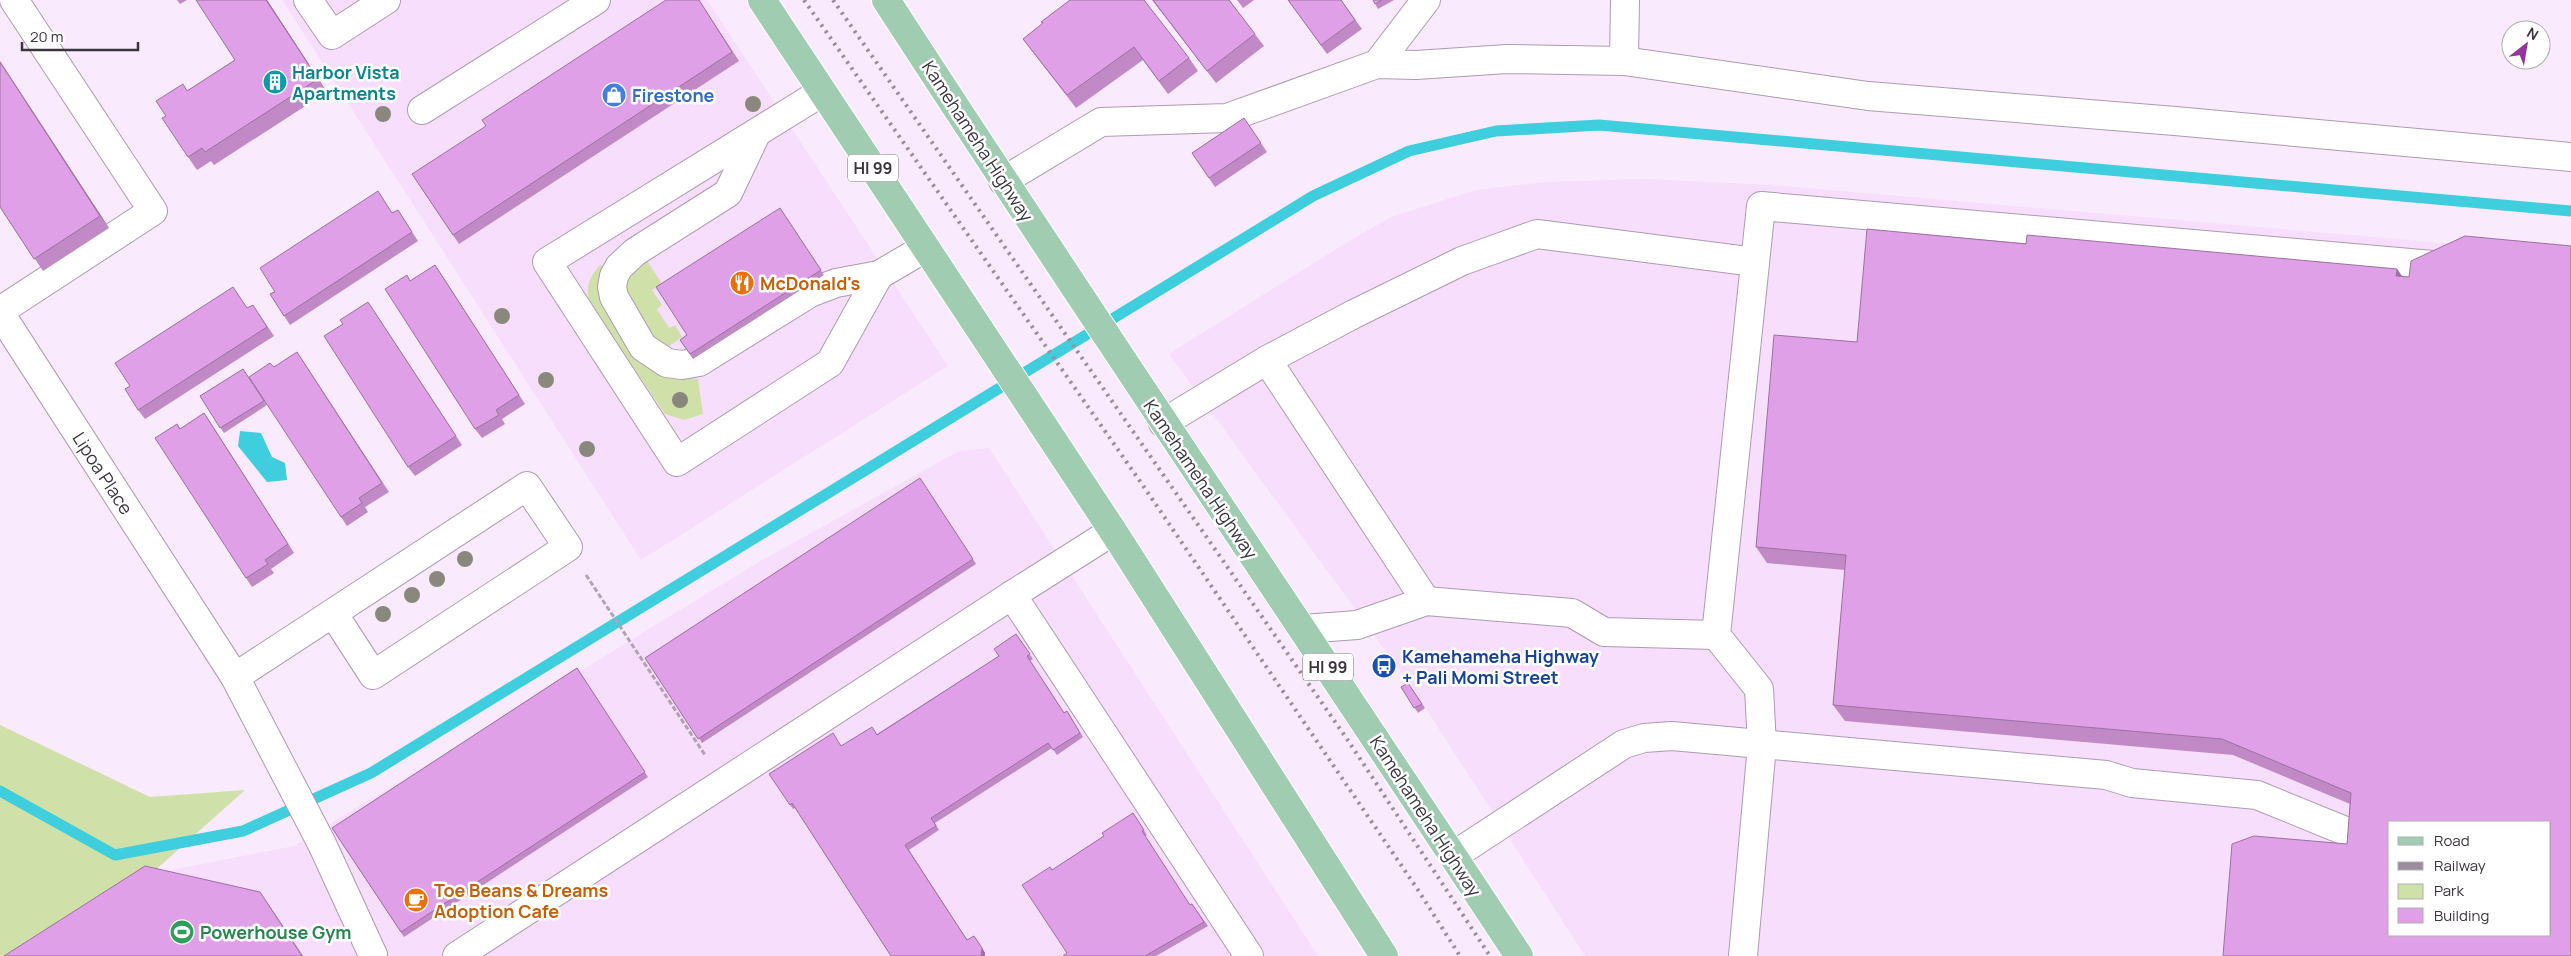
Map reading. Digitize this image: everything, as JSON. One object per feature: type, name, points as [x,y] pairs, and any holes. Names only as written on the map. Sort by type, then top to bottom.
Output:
[{"type":"main road","name":"HI 99","points":[[762,0],[1113,531],[1384,956]]},
{"type":"main road","name":"Kamehameha Highway","points":[[886,0],[1134,380],[1303,629],[1519,956]]},
{"type":"street","points":[[0,312],[153,211],[14,0]]},
{"type":"street","points":[[308,0],[332,35],[386,0]]},
{"type":"street","points":[[422,110],[596,0]]},
{"type":"street","points":[[1377,64],[1426,0]]},
{"type":"street","points":[[1624,61],[1625,0]]},
{"type":"street","points":[[1003,181],[1101,122],[1227,118],[1377,64],[1416,65],[1507,59],[1624,61],[1868,96],[2175,121],[2571,157]]},
{"type":"street","points":[[822,92],[547,262],[677,462],[830,364],[880,275]]},
{"type":"street","points":[[756,134],[728,193],[635,252],[624,260],[616,271],[612,287],[614,297],[644,347],[667,364],[682,365],[698,362],[810,293],[836,283],[880,275],[925,248]]},
{"type":"street","points":[[1743,956],[1762,744],[1759,689],[1716,635],[1761,206],[2444,266]]},
{"type":"street","points":[[1163,423],[1267,360],[1462,261],[1537,234],[1755,262]]},
{"type":"street","name":"Lipoa Place","points":[[0,312],[235,677],[322,844],[373,955]]},
{"type":"street","points":[[1267,360],[1426,600]]},
{"type":"street","points":[[235,677],[333,613],[528,486],[568,547],[373,675],[333,613]]},
{"type":"street","points":[[457,956],[1113,531]]},
{"type":"street","points":[[1012,595],[1249,956]]},
{"type":"street","points":[[1303,629],[1357,625],[1426,600],[1572,613],[1604,632],[1716,635]]},
{"type":"street","points":[[1453,856],[1624,744],[1644,738],[1672,736],[2106,775],[2132,783],[2257,795],[2360,837]]},
{"type":"path","points":[[580,566],[634,650],[725,782]]},
{"type":"shaded area","points":[[282,0],[707,0],[948,366],[641,560]]},
{"type":"shaded area","points":[[1645,179],[1772,185],[2571,254],[2571,956],[1585,956],[1412,687],[1169,354],[1349,241],[1391,217],[1476,190],[1545,182]]},
{"type":"shaded area","points":[[989,448],[1318,956],[27,956],[151,874],[294,846],[757,563],[959,451]]},
{"type":"green space","points":[[644,256],[662,284],[652,290],[662,305],[657,309],[669,328],[675,325],[682,337],[664,350],[658,346],[625,296],[627,272]]},
{"type":"green space","points":[[600,265],[605,267],[604,306],[636,356],[647,367],[663,375],[698,379],[703,414],[684,420],[665,414],[589,302],[589,282]]},
{"type":"green space","points":[[0,725],[150,797],[245,790],[151,874],[27,956],[0,956]]},
{"type":"water","points":[[240,431],[261,433],[272,457],[285,463],[287,480],[267,482],[238,446]]},
{"type":"building","name":"Harbor Vista Apartments","points":[[196,0],[266,0],[318,79],[205,152],[202,148],[188,157],[162,118],[166,116],[156,101],[183,84],[187,91],[235,60]]},
{"type":"building","name":"Firestone","points":[[666,0],[699,0],[732,52],[453,235],[412,174],[486,126],[482,120]]},
{"type":"building","points":[[1070,0],[1144,0],[1189,58],[1159,81],[1134,47],[1067,95],[1023,39],[1043,23],[1041,22]]},
{"type":"building","points":[[1153,0],[1229,0],[1255,34],[1207,71]]},
{"type":"building","points":[[1288,0],[1341,0],[1355,20],[1321,45]]},
{"type":"building","points":[[1373,0],[1382,0],[1375,4]]},
{"type":"building","points":[[0,62],[100,216],[34,259],[0,207]]},
{"type":"building","points":[[1244,118],[1261,143],[1209,178],[1192,153]]},
{"type":"building","points":[[378,191],[392,213],[398,210],[412,232],[284,316],[270,294],[275,292],[260,268]]},
{"type":"building","name":"McDonald's","points":[[780,208],[821,270],[690,354],[680,340],[687,335],[656,287]]},
{"type":"building","points":[[1867,229],[2026,244],[2027,235],[2397,269],[2396,276],[2409,277],[2411,261],[2465,236],[2571,246],[2571,956],[2223,956],[2232,844],[2254,836],[2347,844],[2351,793],[2222,739],[1833,705],[1846,555],[1756,547],[1774,335],[1857,342]]},
{"type":"building","points":[[435,265],[519,395],[496,410],[499,415],[475,429],[385,289],[407,275],[410,281]]},
{"type":"building","points":[[233,287],[247,308],[253,305],[267,327],[138,410],[125,389],[130,386],[115,363]]},
{"type":"building","points":[[368,302],[456,436],[408,467],[324,336],[343,324],[340,320]]},
{"type":"building","points":[[297,352],[382,483],[359,498],[362,503],[341,517],[249,377],[270,363],[274,367]]},
{"type":"building","points":[[243,369],[264,401],[220,428],[200,396]]},
{"type":"building","points":[[204,413],[288,544],[265,560],[268,564],[246,578],[155,438],[177,424],[180,429]]},
{"type":"building","points":[[920,478],[973,559],[698,739],[645,658]]},
{"type":"building","points":[[1016,634],[1030,654],[1027,656],[1064,713],[1067,711],[1080,733],[1053,750],[1048,743],[931,818],[936,826],[905,845],[967,940],[974,936],[982,948],[981,956],[891,956],[792,803],[790,805],[769,774],[833,733],[841,746],[872,727],[877,735],[999,656],[994,649]]},
{"type":"building","points":[[577,668],[645,772],[401,932],[332,828]]},
{"type":"building","points":[[1408,683],[1422,704],[1414,708],[1401,687]]},
{"type":"building","points":[[1133,813],[1144,830],[1142,831],[1190,905],[1192,904],[1204,922],[1145,956],[1063,956],[1067,953],[1022,885],[1050,867],[1052,870],[1104,836],[1102,833]]},
{"type":"building","name":"Powerhouse Gym","points":[[145,866],[260,892],[302,956],[4,956]]},
{"type":"waterway","points":[[0,791],[115,855],[243,831],[371,773],[1313,196],[1409,151],[1496,131],[1599,125],[2571,211]]},
{"type":"railway","points":[[804,0],[1144,487],[1418,890],[1460,956]]},
{"type":"railway","points":[[833,0],[1347,739],[1490,956]]},
{"type":"place","name":"Harbor Vista Apartments","points":[[275,82]]},
{"type":"place","name":"Firestone","points":[[614,95]]},
{"type":"place","name":"McDonald's","points":[[742,283]]},
{"type":"place","name":"Kamehameha Highway + Pali Momi Street","points":[[1384,666]]},
{"type":"place","name":"Toe Beans & Dreams Adoption Cafe","points":[[416,900]]},
{"type":"place","name":"Powerhouse Gym","points":[[182,932]]}]
